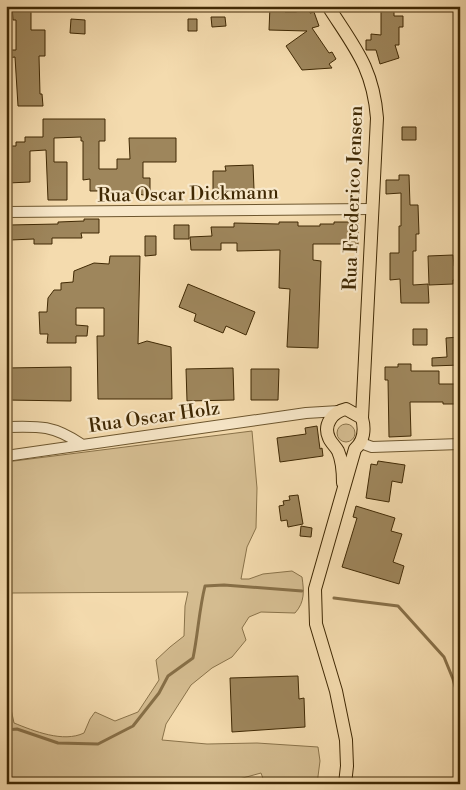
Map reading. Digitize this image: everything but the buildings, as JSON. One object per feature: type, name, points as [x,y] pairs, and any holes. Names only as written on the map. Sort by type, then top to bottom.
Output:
[{"type":"main road","name":"Rua Frederico Jensen","points":[[328,6],[355,47],[370,79],[375,99],[377,132],[371,209],[362,418],[364,432],[342,495],[315,589],[316,624],[336,690],[346,740],[346,784]]},
{"type":"main road","name":"Rua Frederico Jensen","points":[[342,495],[343,478],[338,450],[330,439],[326,428],[329,421],[353,401],[360,390],[365,372]]},
{"type":"main road","points":[[343,410],[362,418]]},
{"type":"main road","points":[[338,450],[358,446]]},
{"type":"street","name":"Rua Oscar Dickmann","points":[[6,212],[371,209]]},
{"type":"street","name":"Rua Oscar Holz","points":[[6,456],[306,413],[343,410]]},
{"type":"street","points":[[306,413],[322,418],[326,428]]},
{"type":"street","points":[[6,427],[33,426],[53,429],[66,433],[81,444]]},
{"type":"street","points":[[358,446],[460,444]]},
{"type":"shaded area","points":[[346,424],[352,427],[355,433],[352,439],[346,442],[340,439],[337,433],[340,427]]},
{"type":"shaded area","points":[[252,431],[257,488],[256,528],[247,547],[241,579],[249,579],[263,574],[292,571],[302,577],[303,592],[301,605],[295,613],[261,612],[249,617],[242,628],[246,640],[232,657],[212,668],[191,685],[166,724],[162,740],[207,744],[257,743],[318,747],[320,761],[317,784],[265,784],[261,773],[221,784],[6,784],[6,705],[11,709],[14,723],[49,735],[67,737],[84,733],[95,712],[115,721],[138,712],[159,680],[156,660],[184,636],[185,606],[188,592],[12,593],[6,624],[6,462]]},
{"type":"waterway","points":[[6,730],[17,729],[58,743],[98,744],[133,726],[159,693],[168,676],[193,658],[205,586],[224,585],[302,591]]},
{"type":"waterway","points":[[334,598],[398,606],[444,657],[460,703]]}]
